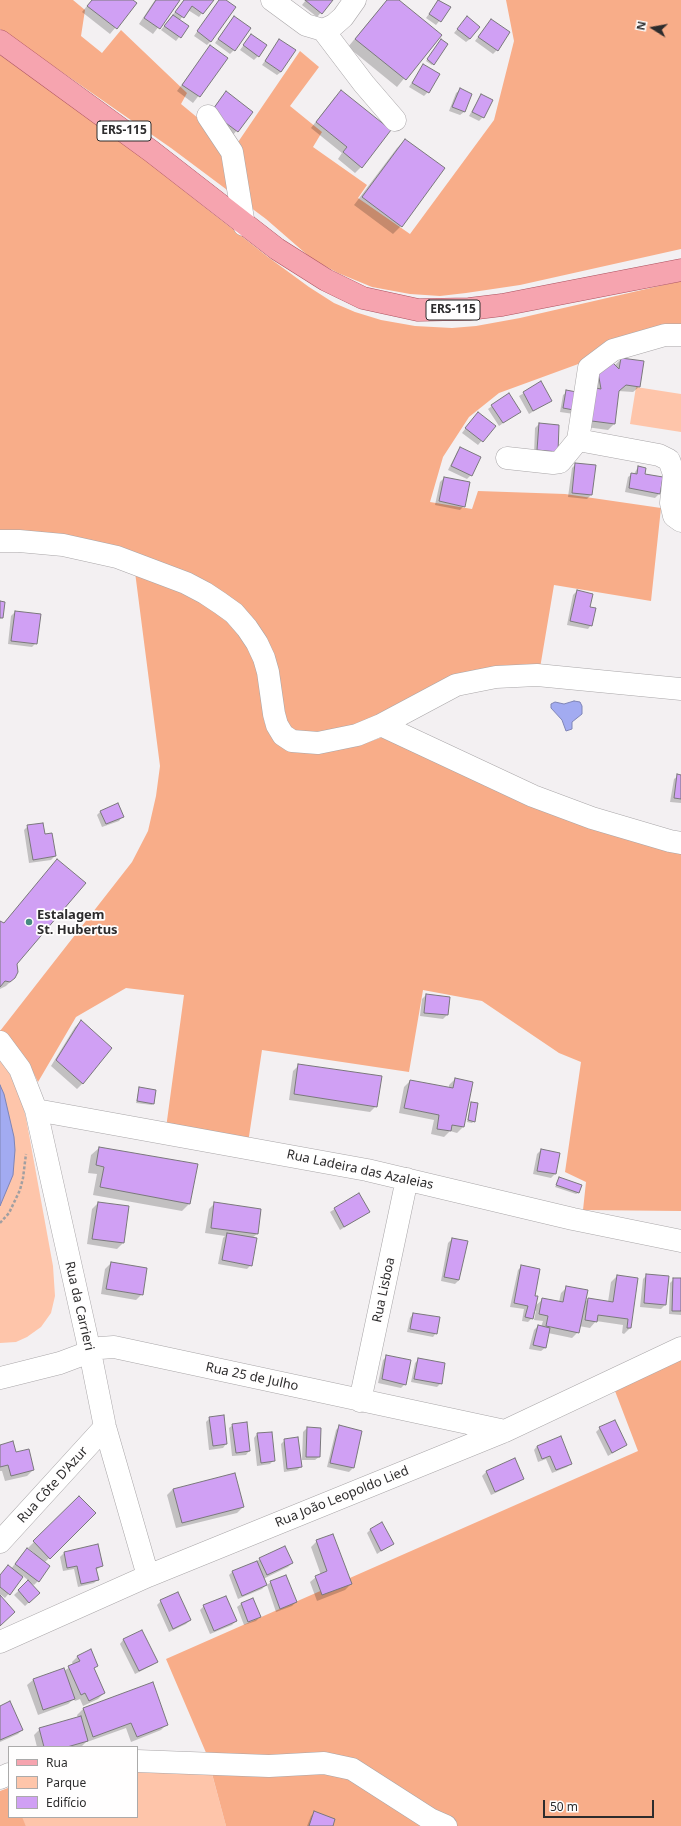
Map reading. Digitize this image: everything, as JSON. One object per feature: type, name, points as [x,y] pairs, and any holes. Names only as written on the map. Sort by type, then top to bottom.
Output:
[{"type":"main road","name":"ERS-115","points":[[0,41],[151,151],[244,225],[308,269],[363,298],[418,310],[469,309],[502,305],[681,270]]},
{"type":"street","points":[[272,0],[315,27],[395,120]]},
{"type":"street","points":[[315,27],[334,25],[343,17],[355,0]]},
{"type":"street","points":[[208,116],[232,152],[244,225]]},
{"type":"street","points":[[507,458],[553,463],[560,462],[578,440],[589,368],[613,350],[665,335],[681,335]]},
{"type":"street","points":[[578,440],[659,455],[669,460],[674,474],[671,503],[674,516],[681,521]]},
{"type":"street","points":[[0,541],[19,541],[63,545],[117,557],[186,583],[220,603],[234,613],[257,643],[264,658],[268,672],[277,725],[283,735],[292,741],[318,743],[339,740],[357,735],[381,725],[456,685],[474,680],[496,677],[537,675],[681,689]]},
{"type":"street","points":[[381,725],[533,796],[592,818],[670,841],[681,842]]},
{"type":"street","name":"Rua da Carrieri","points":[[0,1042],[20,1069],[36,1110],[90,1352],[105,1427],[148,1576]]},
{"type":"street","name":"Rua Ladeira das Azaleias","points":[[36,1110],[367,1170],[573,1219],[681,1241]]},
{"type":"street","name":"Rua Lisboa","points":[[360,1401],[407,1179]]},
{"type":"street","name":"Rua 25 de Julho","points":[[0,1378],[60,1363],[100,1348],[114,1347],[360,1401],[506,1431]]},
{"type":"street","name":"Rua João Leopoldo Lied","points":[[0,1642],[148,1576],[506,1431],[681,1348]]},
{"type":"street","name":"Rua Côte D'Azur","points":[[0,1542],[105,1427]]},
{"type":"street","points":[[138,1761],[269,1766],[324,1763],[352,1770],[430,1818],[446,1826]]},
{"type":"path","points":[[0,1223],[9,1213],[20,1190],[26,1164],[26,1150]]},
{"type":"green space","points":[[636,387],[681,394],[681,432],[630,424]]},
{"type":"green space","points":[[0,1053],[21,1098],[26,1118],[53,1266],[55,1296],[51,1313],[41,1327],[27,1337],[16,1342],[0,1343]]},
{"type":"green space","points":[[138,1771],[212,1774],[226,1826],[26,1826],[22,1818],[138,1818]]},
{"type":"shaded area","points":[[0,0],[73,0],[85,10],[81,36],[102,53],[121,30],[187,93],[181,104],[234,148],[300,51],[319,67],[290,106],[322,132],[313,147],[367,185],[358,198],[410,234],[494,120],[514,41],[506,0],[681,0],[681,249],[520,285],[466,293],[440,296],[410,294],[372,287],[338,273],[312,259],[266,219],[171,148],[0,29]]},
{"type":"shaded area","points":[[0,55],[117,138],[268,257],[309,287],[334,303],[355,312],[381,320],[415,326],[452,328],[476,326],[520,318],[681,281],[681,330],[581,363],[499,393],[469,417],[443,457],[430,502],[472,509],[478,491],[565,494],[661,508],[651,601],[554,585],[540,668],[479,669],[448,677],[375,717],[348,729],[325,734],[293,732],[285,722],[239,605],[0,531]]},
{"type":"shaded area","points":[[135,572],[204,603],[227,622],[243,640],[259,673],[263,695],[264,721],[270,735],[320,752],[358,746],[388,735],[681,847],[681,1211],[583,1210],[586,1182],[565,1172],[581,1062],[559,1053],[482,1001],[423,990],[409,1072],[262,1050],[248,1143],[166,1128],[184,995],[126,988],[76,1017],[38,1082],[27,1060],[0,1031],[132,862],[148,831],[156,796],[160,766]]},
{"type":"shaded area","points":[[681,1356],[681,1826],[226,1826],[207,1755],[166,1659],[638,1451],[615,1391]]},
{"type":"shaded area","points":[[8,1788],[8,1818],[22,1818],[26,1826],[0,1826],[0,1791]]},
{"type":"water","points":[[574,701],[580,702],[582,706],[582,714],[572,722],[572,729],[566,731],[562,720],[551,708],[551,704],[555,702],[564,704]]},
{"type":"water","points":[[0,1085],[4,1094],[14,1137],[15,1150],[13,1175],[0,1206]]},
{"type":"building","points":[[92,0],[133,0],[137,3],[117,29],[87,6]]},
{"type":"building","points":[[156,0],[180,0],[160,29],[144,18]]},
{"type":"building","points":[[184,0],[214,0],[203,14],[192,6],[184,18],[175,12]]},
{"type":"building","points":[[219,0],[226,0],[236,7],[211,42],[197,31]]},
{"type":"building","points":[[305,0],[333,0],[322,14]]},
{"type":"building","points":[[387,0],[399,0],[442,35],[406,80],[355,39]]},
{"type":"building","points":[[438,0],[451,7],[441,22],[429,14]]},
{"type":"building","points":[[173,15],[189,26],[181,38],[164,26]]},
{"type":"building","points":[[234,16],[251,28],[235,51],[218,39]]},
{"type":"building","points":[[467,16],[480,27],[470,39],[457,29]]},
{"type":"building","points":[[491,19],[510,32],[498,51],[478,37]]},
{"type":"building","points":[[251,34],[267,45],[259,57],[243,45]]},
{"type":"building","points":[[279,39],[296,50],[281,72],[265,61]]},
{"type":"building","points":[[441,39],[448,44],[434,65],[427,59]]},
{"type":"building","points":[[210,45],[228,58],[200,97],[182,85]]},
{"type":"building","points":[[423,64],[440,74],[429,93],[412,83]]},
{"type":"building","points":[[460,88],[472,94],[465,112],[452,107]]},
{"type":"building","points":[[341,90],[391,130],[362,168],[343,152],[347,147],[316,122]]},
{"type":"building","points":[[226,91],[253,112],[238,132],[211,112]]},
{"type":"building","points":[[481,94],[493,100],[484,118],[472,112]]},
{"type":"building","points":[[405,139],[445,168],[402,227],[362,197]]},
{"type":"building","points":[[621,358],[644,361],[640,387],[626,385],[619,391],[615,424],[584,420],[589,387],[601,389],[598,372],[613,363],[619,369]]},
{"type":"building","points":[[541,381],[552,401],[533,411],[523,392]]},
{"type":"building","points":[[566,390],[582,393],[579,411],[563,408]]},
{"type":"building","points":[[509,393],[521,412],[503,423],[491,405]]},
{"type":"building","points":[[478,412],[496,426],[483,442],[465,428]]},
{"type":"building","points":[[539,423],[559,425],[558,452],[537,450]]},
{"type":"building","points":[[460,447],[481,457],[472,476],[451,466]]},
{"type":"building","points":[[575,463],[596,465],[592,495],[572,493]]},
{"type":"building","points":[[638,466],[646,468],[645,474],[663,477],[660,494],[629,488],[631,473],[637,474]]},
{"type":"building","points":[[444,477],[470,482],[465,507],[439,501]]},
{"type":"building","points":[[577,590],[593,594],[590,607],[596,608],[592,626],[570,621]]},
{"type":"building","points":[[0,601],[5,602],[3,618],[0,618]]},
{"type":"building","points":[[15,611],[41,614],[37,644],[11,641]]},
{"type":"building","points":[[677,774],[681,775],[681,799],[674,798]]},
{"type":"building","points":[[118,803],[124,817],[106,824],[100,811]]},
{"type":"building","points":[[43,823],[45,834],[52,833],[56,856],[33,860],[27,825]]},
{"type":"building","name":"Estalagem St. Hubertus","points":[[57,859],[86,883],[17,964],[18,972],[15,978],[10,982],[5,981],[0,987],[0,921],[4,923]]},
{"type":"building","points":[[426,994],[450,997],[448,1015],[424,1013]]},
{"type":"building","points":[[81,1020],[112,1048],[83,1084],[56,1060]]},
{"type":"building","points":[[298,1064],[382,1076],[377,1107],[294,1094]]},
{"type":"building","points":[[455,1078],[473,1082],[464,1127],[452,1125],[451,1131],[437,1129],[439,1115],[404,1108],[410,1080],[453,1088]]},
{"type":"building","points":[[139,1087],[156,1090],[154,1104],[137,1101]]},
{"type":"building","points":[[471,1102],[478,1103],[475,1122],[468,1120]]},
{"type":"building","points":[[99,1147],[198,1164],[190,1204],[100,1187],[104,1167],[96,1165]]},
{"type":"building","points":[[541,1149],[560,1153],[556,1174],[537,1171]]},
{"type":"building","points":[[559,1177],[582,1185],[579,1193],[556,1185]]},
{"type":"building","points":[[359,1193],[370,1212],[344,1227],[334,1208]]},
{"type":"building","points":[[98,1202],[129,1206],[124,1243],[92,1239]]},
{"type":"building","points":[[214,1202],[261,1209],[258,1234],[211,1228]]},
{"type":"building","points":[[227,1233],[257,1238],[252,1266],[222,1260]]},
{"type":"building","points":[[452,1238],[468,1241],[459,1280],[444,1277]]},
{"type":"building","points":[[111,1262],[147,1268],[143,1295],[106,1289]]},
{"type":"building","points":[[521,1265],[540,1269],[535,1296],[538,1296],[533,1319],[525,1317],[528,1306],[514,1303]]},
{"type":"building","points":[[646,1274],[669,1276],[666,1305],[644,1303]]},
{"type":"building","points":[[617,1275],[638,1278],[631,1328],[627,1328],[628,1319],[598,1315],[597,1322],[585,1320],[588,1298],[613,1302]]},
{"type":"building","points":[[673,1278],[681,1278],[681,1311],[672,1311]]},
{"type":"building","points":[[566,1286],[588,1290],[579,1333],[546,1326],[548,1316],[539,1314],[542,1298],[563,1302]]},
{"type":"building","points":[[413,1313],[440,1317],[437,1334],[410,1329]]},
{"type":"building","points":[[538,1325],[550,1328],[546,1348],[533,1345]]},
{"type":"building","points":[[386,1355],[411,1360],[406,1385],[382,1379]]},
{"type":"building","points":[[418,1358],[445,1363],[442,1384],[414,1379]]},
{"type":"building","points":[[224,1415],[227,1444],[213,1446],[209,1417]]},
{"type":"building","points":[[615,1420],[627,1445],[612,1453],[599,1427]]},
{"type":"building","points":[[247,1422],[250,1451],[236,1453],[232,1424]]},
{"type":"building","points":[[339,1425],[362,1431],[354,1468],[330,1463]]},
{"type":"building","points":[[307,1427],[321,1428],[320,1457],[306,1457]]},
{"type":"building","points":[[272,1432],[275,1461],[261,1463],[257,1433]]},
{"type":"building","points":[[561,1436],[572,1464],[556,1470],[550,1456],[542,1459],[537,1446]]},
{"type":"building","points":[[298,1437],[302,1467],[287,1469],[284,1439]]},
{"type":"building","points":[[13,1441],[16,1452],[29,1449],[34,1470],[11,1476],[8,1465],[0,1467],[0,1445]]},
{"type":"building","points":[[515,1458],[524,1479],[495,1492],[486,1471]]},
{"type":"building","points":[[235,1473],[244,1507],[182,1523],[173,1489]]},
{"type":"building","points":[[79,1496],[96,1513],[50,1559],[33,1541]]},
{"type":"building","points":[[382,1522],[394,1544],[381,1551],[370,1529]]},
{"type":"building","points":[[333,1534],[352,1584],[322,1595],[315,1576],[327,1571],[316,1540]]},
{"type":"building","points":[[98,1544],[103,1566],[96,1568],[99,1580],[81,1584],[77,1566],[67,1568],[64,1552]]},
{"type":"building","points":[[285,1546],[293,1563],[267,1575],[259,1558]]},
{"type":"building","points":[[27,1548],[50,1566],[39,1582],[15,1564]]},
{"type":"building","points":[[257,1561],[267,1585],[242,1596],[232,1571]]},
{"type":"building","points":[[8,1565],[23,1577],[10,1595],[0,1587],[0,1575]]},
{"type":"building","points":[[286,1575],[297,1602],[280,1609],[270,1581]]},
{"type":"building","points":[[28,1580],[40,1593],[29,1603],[18,1590]]},
{"type":"building","points":[[178,1592],[191,1620],[173,1629],[160,1600]]},
{"type":"building","points":[[0,1595],[15,1612],[0,1626]]},
{"type":"building","points":[[226,1596],[237,1621],[214,1631],[203,1605]]},
{"type":"building","points":[[253,1598],[261,1617],[248,1622],[241,1603]]},
{"type":"building","points":[[142,1630],[158,1662],[139,1671],[123,1639]]},
{"type":"building","points":[[91,1649],[98,1666],[94,1668],[105,1693],[89,1701],[85,1693],[81,1695],[68,1666],[80,1661],[77,1656]]},
{"type":"building","points":[[64,1668],[75,1699],[43,1710],[33,1679]]},
{"type":"building","points":[[153,1682],[168,1725],[137,1737],[131,1723],[93,1737],[83,1708]]},
{"type":"building","points":[[10,1701],[23,1730],[0,1740],[0,1706]]},
{"type":"building","points":[[81,1716],[88,1741],[70,1746],[44,1746],[39,1728]]},
{"type":"building","points":[[314,1811],[335,1819],[333,1826],[309,1826]]},
{"type":"place","name":"Estalagem St. Hubertus","points":[[29,922]]}]
